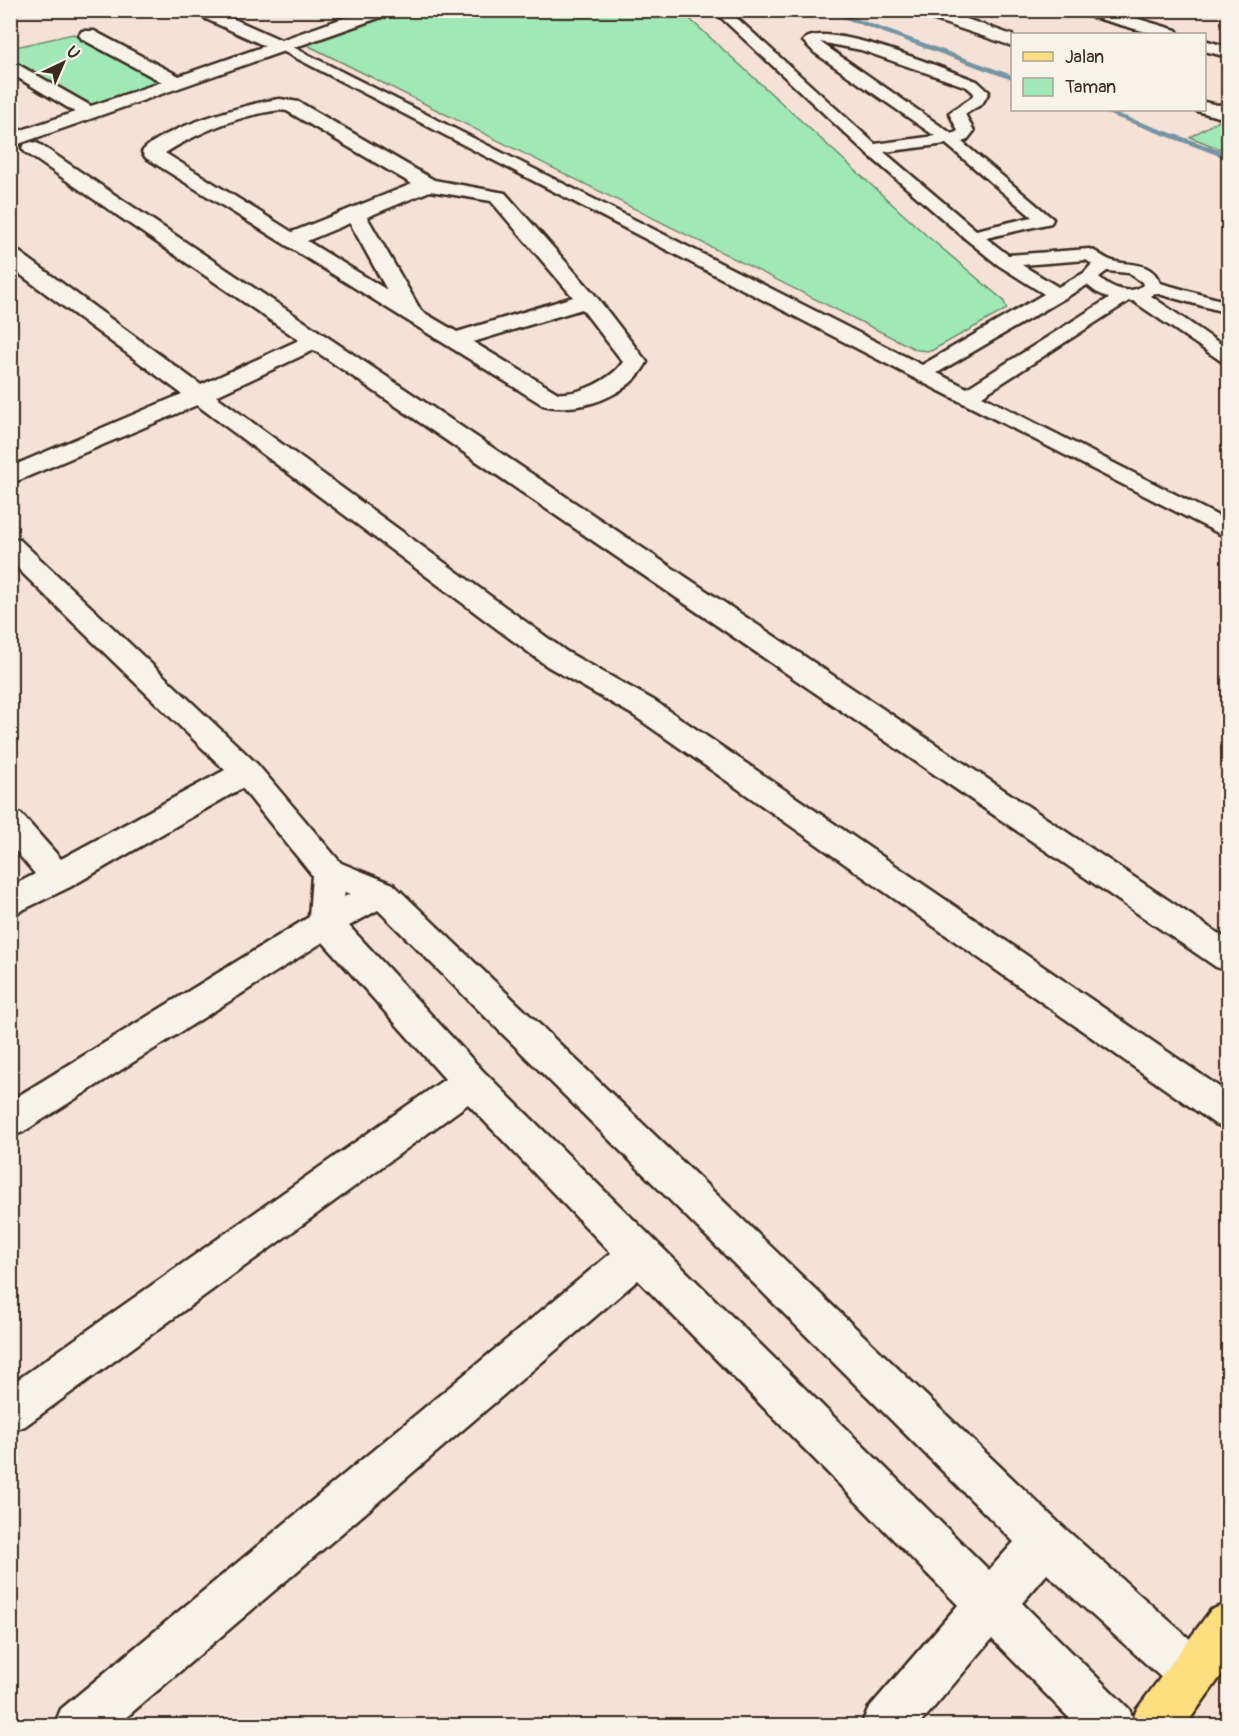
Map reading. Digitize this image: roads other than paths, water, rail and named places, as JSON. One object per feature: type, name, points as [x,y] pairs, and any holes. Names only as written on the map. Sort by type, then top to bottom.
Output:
[{"type":"main road","points":[[1154,1725],[1228,1627]]},
{"type":"street","points":[[344,10],[361,19]]},
{"type":"street","points":[[21,144],[91,114],[177,82],[384,10]]},
{"type":"street","points":[[923,10],[1011,41]]},
{"type":"street","points":[[1088,10],[1167,33]]},
{"type":"street","points":[[212,15],[285,44]]},
{"type":"street","points":[[88,35],[177,82]]},
{"type":"street","points":[[1206,46],[1228,52]]},
{"type":"street","points":[[10,65],[91,114]]},
{"type":"street","points":[[151,92],[169,103]]},
{"type":"street","points":[[284,103],[311,116],[428,185],[451,190],[477,190],[498,197],[587,300],[635,362],[633,368],[626,375],[575,400],[552,400],[153,154],[155,150],[204,124],[271,104],[284,103]]},
{"type":"street","points":[[1206,108],[1218,111],[1228,108]]},
{"type":"street","points":[[187,114],[204,124]]},
{"type":"street","points":[[21,144],[317,340],[1228,957]]},
{"type":"street","points":[[290,240],[428,185]]},
{"type":"street","points":[[355,214],[412,315]]},
{"type":"street","points":[[10,256],[557,659],[644,708],[1228,1113]]},
{"type":"street","points":[[456,340],[587,300]]},
{"type":"street","points":[[10,476],[198,396],[317,340]]},
{"type":"street","points":[[10,546],[246,772],[329,872],[381,893],[1045,1541],[1192,1673]]},
{"type":"street","points":[[10,903],[246,772]]},
{"type":"street","points":[[10,822],[58,878]]},
{"type":"street","points":[[329,872],[326,923],[470,1082],[639,1254],[1112,1725]]},
{"type":"street","points":[[10,1121],[326,923],[381,893]]},
{"type":"street","points":[[10,1411],[470,1082]]},
{"type":"street","points":[[78,1725],[639,1254]]},
{"type":"street","points":[[885,1725],[991,1606],[1045,1541]]},
{"type":"lane","points":[[719,10],[871,149],[973,236],[1004,261],[1057,294]]},
{"type":"lane","points":[[871,149],[949,139],[966,133],[957,113],[977,101],[982,92],[977,87],[848,41],[826,36],[812,39],[810,41],[820,50],[949,139],[1045,219],[1107,266]]},
{"type":"lane","points":[[285,44],[921,374],[1228,529]]},
{"type":"lane","points":[[973,236],[1045,219]]},
{"type":"lane","points":[[1004,261],[1089,254]]},
{"type":"lane","points":[[921,374],[1090,277],[1097,268],[1107,266],[1133,268],[1150,279],[1138,292],[967,397]]},
{"type":"lane","points":[[1090,277],[1095,286],[1108,293],[1138,292],[1228,308]]},
{"type":"lane","points":[[1138,292],[1228,357]]},
{"type":"waterway","points":[[371,20],[399,10]]},
{"type":"waterway","points":[[824,10],[1011,78]]},
{"type":"waterway","points":[[1103,111],[1228,156]]}]
